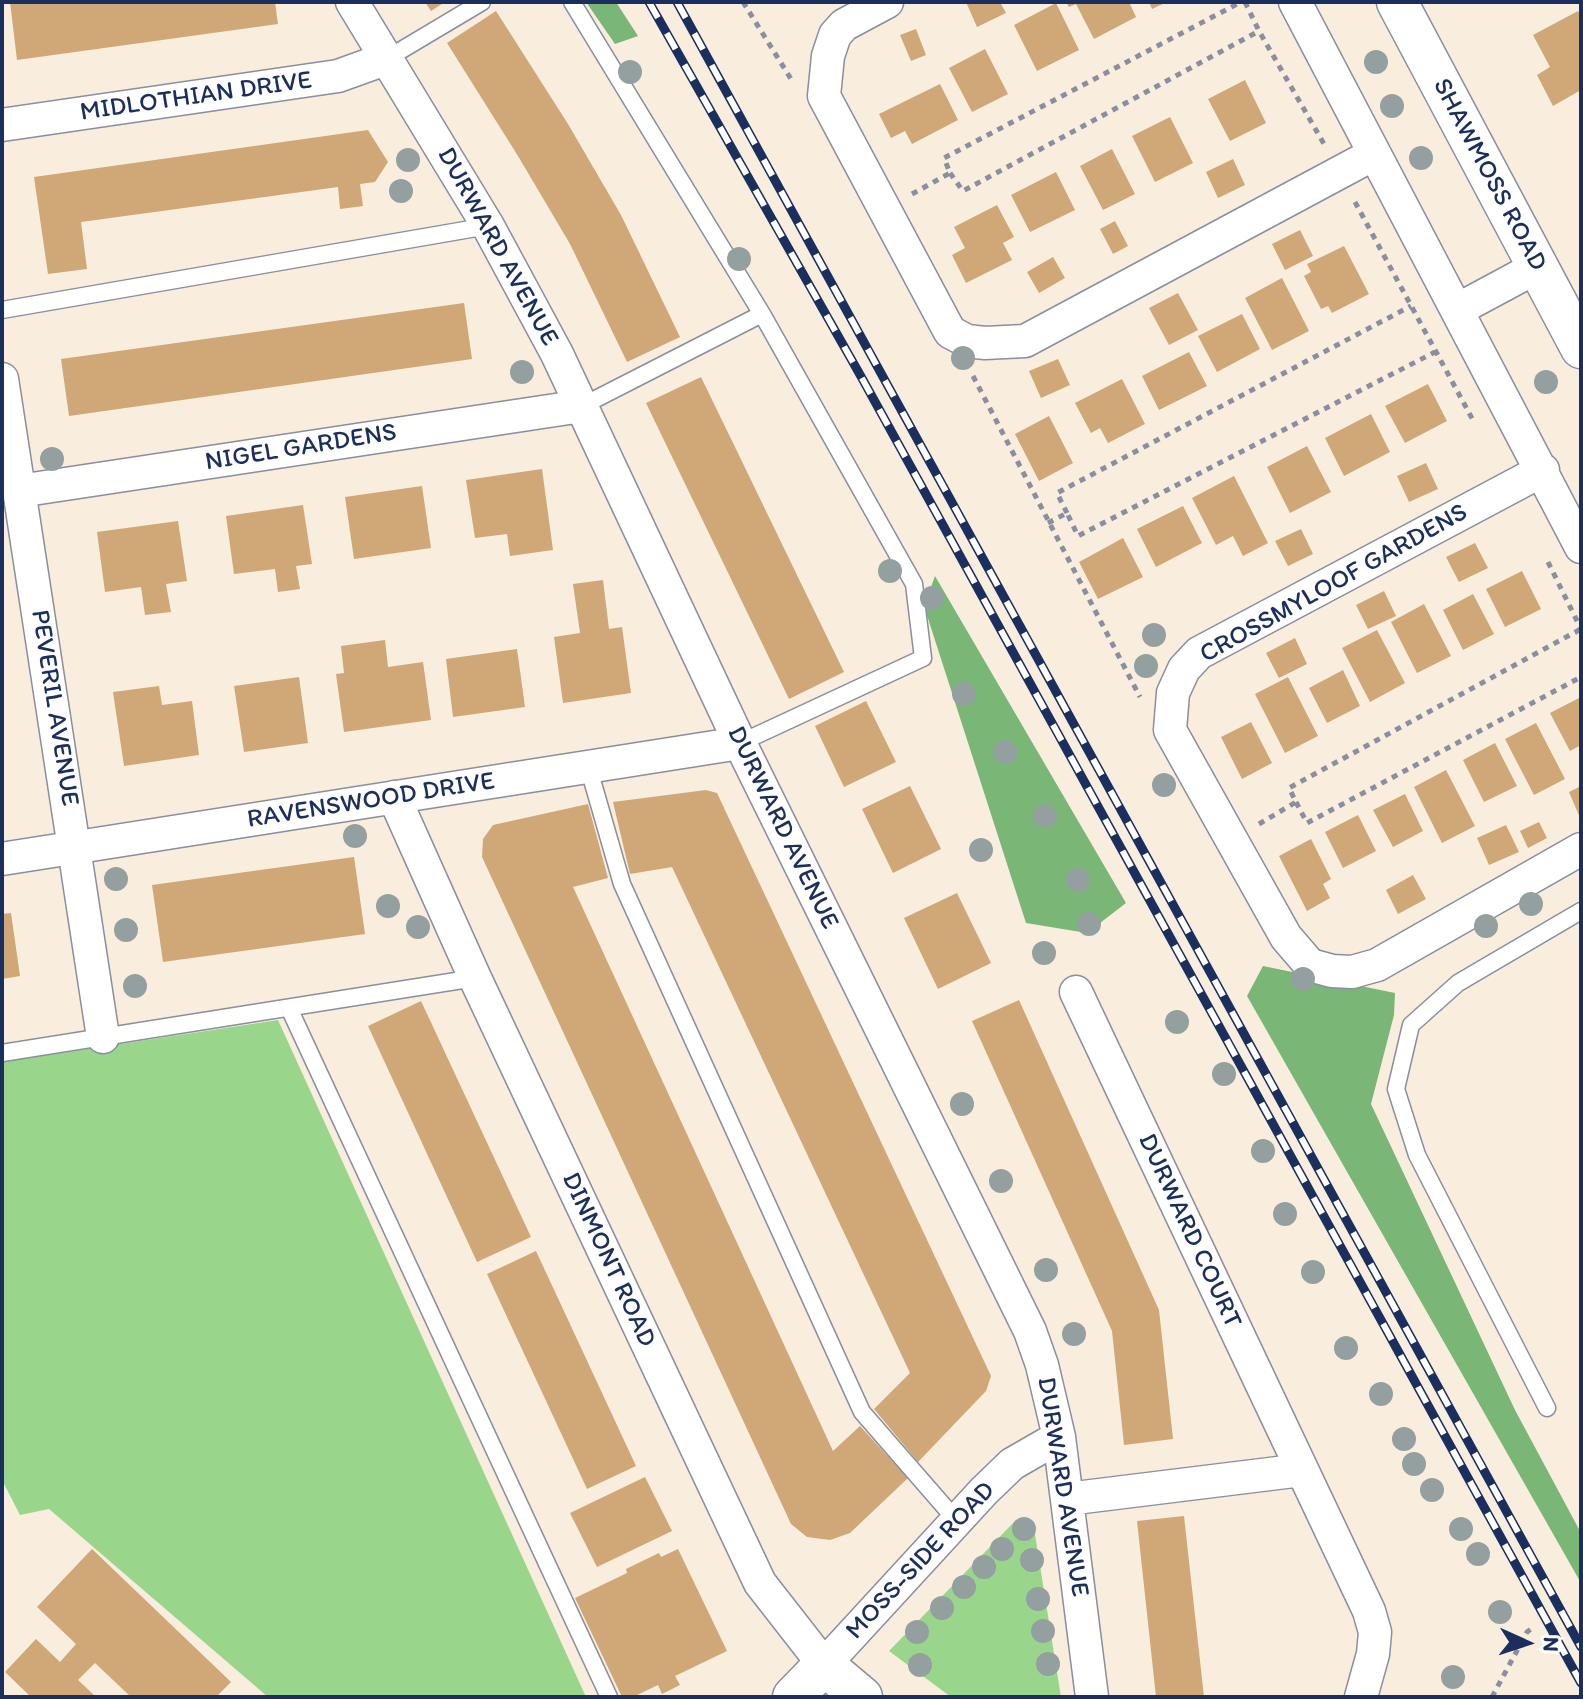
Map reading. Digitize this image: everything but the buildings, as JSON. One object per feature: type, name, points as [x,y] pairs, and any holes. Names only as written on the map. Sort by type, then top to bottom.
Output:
[{"type":"street","name":"DURWARD AVENUE","points":[[352,2],[488,226],[582,406],[740,743],[1030,1331],[1042,1365],[1059,1437],[1092,1697]]},
{"type":"street","points":[[887,2],[844,25],[835,35],[828,56],[824,96],[950,332],[967,341],[1025,341],[1374,154]]},
{"type":"street","points":[[1295,2],[1581,547]]},
{"type":"street","name":"SHAWMOSS ROAD","points":[[1397,2],[1581,348]]},
{"type":"street","name":"MIDLOTHIAN DRIVE","points":[[2,125],[338,76],[388,58]]},
{"type":"street","points":[[1457,310],[1537,267]]},
{"type":"street","name":"PEVERIL AVENUE","points":[[2,379],[103,1037]]},
{"type":"street","name":"NIGEL GARDENS","points":[[19,491],[582,406]]},
{"type":"street","name":"CROSSMYLOOF GARDENS","points":[[1170,730],[1173,693],[1184,669],[1199,653],[1543,470]]},
{"type":"street","points":[[1170,730],[1286,937],[1310,965],[1352,972],[1377,965],[1581,849]]},
{"type":"street","name":"RAVENSWOOD DRIVE","points":[[2,859],[740,743]]},
{"type":"street","name":"DINMONT ROAD","points":[[394,797],[475,978],[760,1583],[824,1665],[862,1697]]},
{"type":"street","name":"DURWARD COURT","points":[[1076,992],[1369,1611],[1375,1632],[1373,1654],[1361,1697]]},
{"type":"street","name":"MOSS-SIDE ROAD","points":[[793,1697],[956,1520],[1012,1464],[1059,1437]]},
{"type":"street","points":[[1067,1499],[1302,1470]]},
{"type":"lane","points":[[388,58],[482,2]]},
{"type":"lane","points":[[572,2],[762,314],[914,584],[923,658],[740,743]]},
{"type":"lane","points":[[2,310],[488,226]]},
{"type":"lane","points":[[582,406],[762,314]]},
{"type":"lane","points":[[588,766],[622,884],[862,1412],[956,1520]]},
{"type":"lane","points":[[1547,1408],[1417,1155],[1396,1089],[1411,1025],[1458,983],[1581,911]]},
{"type":"lane","points":[[2,1053],[475,978]]},
{"type":"lane","points":[[289,1008],[609,1697]]},
{"type":"path","points":[[743,2],[792,81],[824,96]]},
{"type":"path","points":[[1259,31],[963,191],[950,173],[944,158],[1243,2],[1340,172],[1481,435]]},
{"type":"path","points":[[1249,12],[1259,7]]},
{"type":"path","points":[[883,210],[950,173]]},
{"type":"path","points":[[1411,306],[1057,493],[1078,536],[1435,352]]},
{"type":"path","points":[[950,332],[1139,696],[1170,730]]},
{"type":"path","points":[[1048,523],[1067,513]]},
{"type":"path","points":[[1546,558],[1581,629],[1289,788],[1307,823],[1581,677]]},
{"type":"path","points":[[1231,840],[1296,802]]},
{"type":"path","points":[[1492,1697],[1527,1632],[1534,1627]]},
{"type":"green space","points":[[586,2],[616,2],[638,36],[615,44]]},
{"type":"green space","points":[[935,576],[1126,903],[1087,933],[1026,923],[924,606]]},
{"type":"green space","points":[[1263,966],[1395,993],[1394,1015],[1371,1104],[1515,1410],[1581,1533],[1581,1583],[1247,996]]},
{"type":"green space","points":[[278,1020],[586,1697],[268,1697],[49,1509],[20,1515],[2,1480],[2,1062]]},
{"type":"green space","points":[[1016,1520],[1033,1522],[1061,1697],[951,1697],[889,1651]]},
{"type":"railway","points":[[649,2],[863,380],[1581,1683]]},
{"type":"railway","points":[[677,2],[1581,1647]]}]
